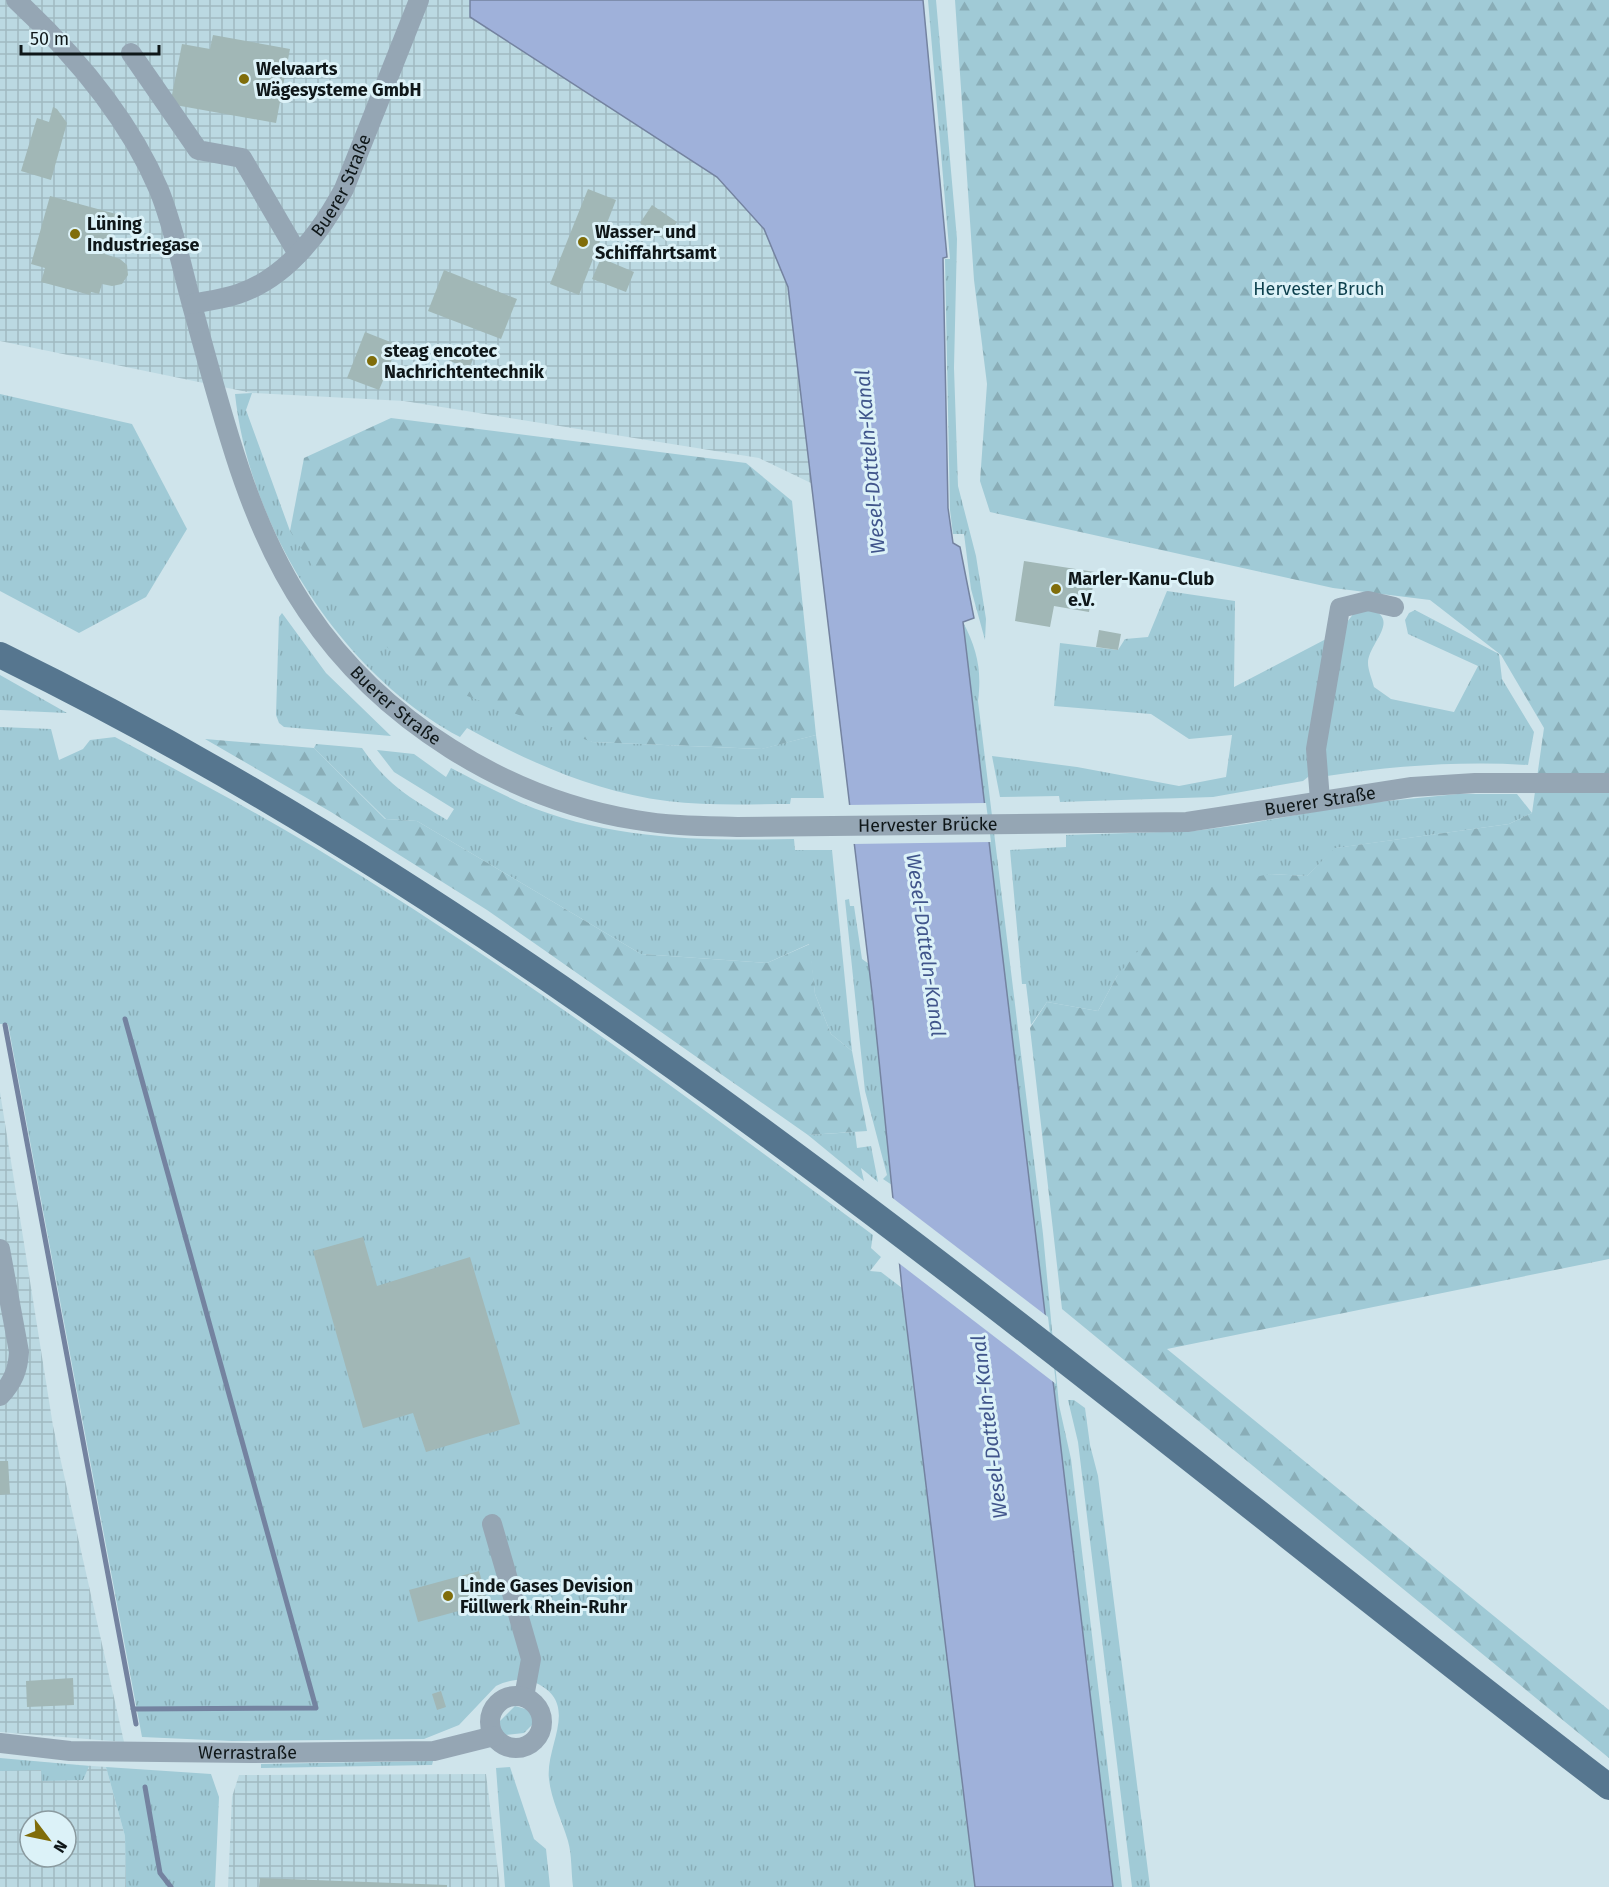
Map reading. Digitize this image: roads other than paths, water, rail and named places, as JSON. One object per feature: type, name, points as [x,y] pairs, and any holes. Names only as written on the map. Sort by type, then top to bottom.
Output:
[{"type":"main road","points":[[0,656],[81,695],[170,743],[371,863],[534,968],[868,1209],[1069,1363],[1609,1787]]},
{"type":"street","name":"Buerer Straße","points":[[16,0],[59,42],[86,74],[136,148],[159,192],[243,480],[264,532],[289,582],[309,613],[351,664],[393,706],[456,751],[502,776],[558,800],[633,820],[686,826],[823,826]]},
{"type":"street","name":"Buerer Straße","points":[[192,304],[239,294],[267,278],[298,254],[330,216],[344,189],[419,0]]},
{"type":"street","points":[[130,53],[198,150],[242,158],[298,254]]},
{"type":"street","points":[[1320,800],[1316,749],[1340,608],[1368,602],[1394,607]]},
{"type":"street","name":"Buerer Straße","points":[[1033,824],[1187,822],[1378,790],[1445,784],[1609,783]]},
{"type":"street","name":"Hervester Brücke","points":[[823,826],[1033,824]]},
{"type":"street","points":[[0,1249],[19,1352],[18,1369],[10,1386],[0,1396]]},
{"type":"street","points":[[492,1524],[531,1659],[524,1697]]},
{"type":"street","points":[[506,1697],[524,1697],[539,1708],[542,1717],[539,1735],[533,1742],[516,1748],[500,1743],[494,1736],[490,1728],[492,1710],[506,1697]]},
{"type":"street","name":"Werrastraße","points":[[0,1743],[70,1751],[250,1753],[434,1751],[494,1736]]},
{"type":"water","name":"Wesel-Datteln-Kanal","points":[[470,0],[923,0],[947,257],[943,258],[948,508],[953,543],[960,547],[974,618],[963,622],[1113,1887],[975,1887],[902,1288],[873,1001],[788,287],[764,229],[717,177],[470,17]]},
{"type":"waterway","points":[[125,1019],[316,1708],[133,1709]]},
{"type":"waterway","points":[[5,1025],[136,1724]]},
{"type":"waterway","points":[[145,1787],[160,1873],[171,1887]]},
{"type":"place","name":"Welvaarts Wägesysteme GmbH","points":[[244,79]]},
{"type":"place","name":"Lüning Industriegase","points":[[75,234]]},
{"type":"place","name":"Wasser- und Schiffahrtsamt","points":[[583,242]]},
{"type":"place","name":"steag encotec Nachrichtentechnik","points":[[372,361]]},
{"type":"place","name":"Marler-Kanu-Club e.V.","points":[[1056,589]]},
{"type":"place","name":"Linde Gases Devision Füllwerk Rhein-Ruhr","points":[[448,1596]]},
{"type":"park label","name":"Hervester Bruch","points":[[1319,289]]}]
